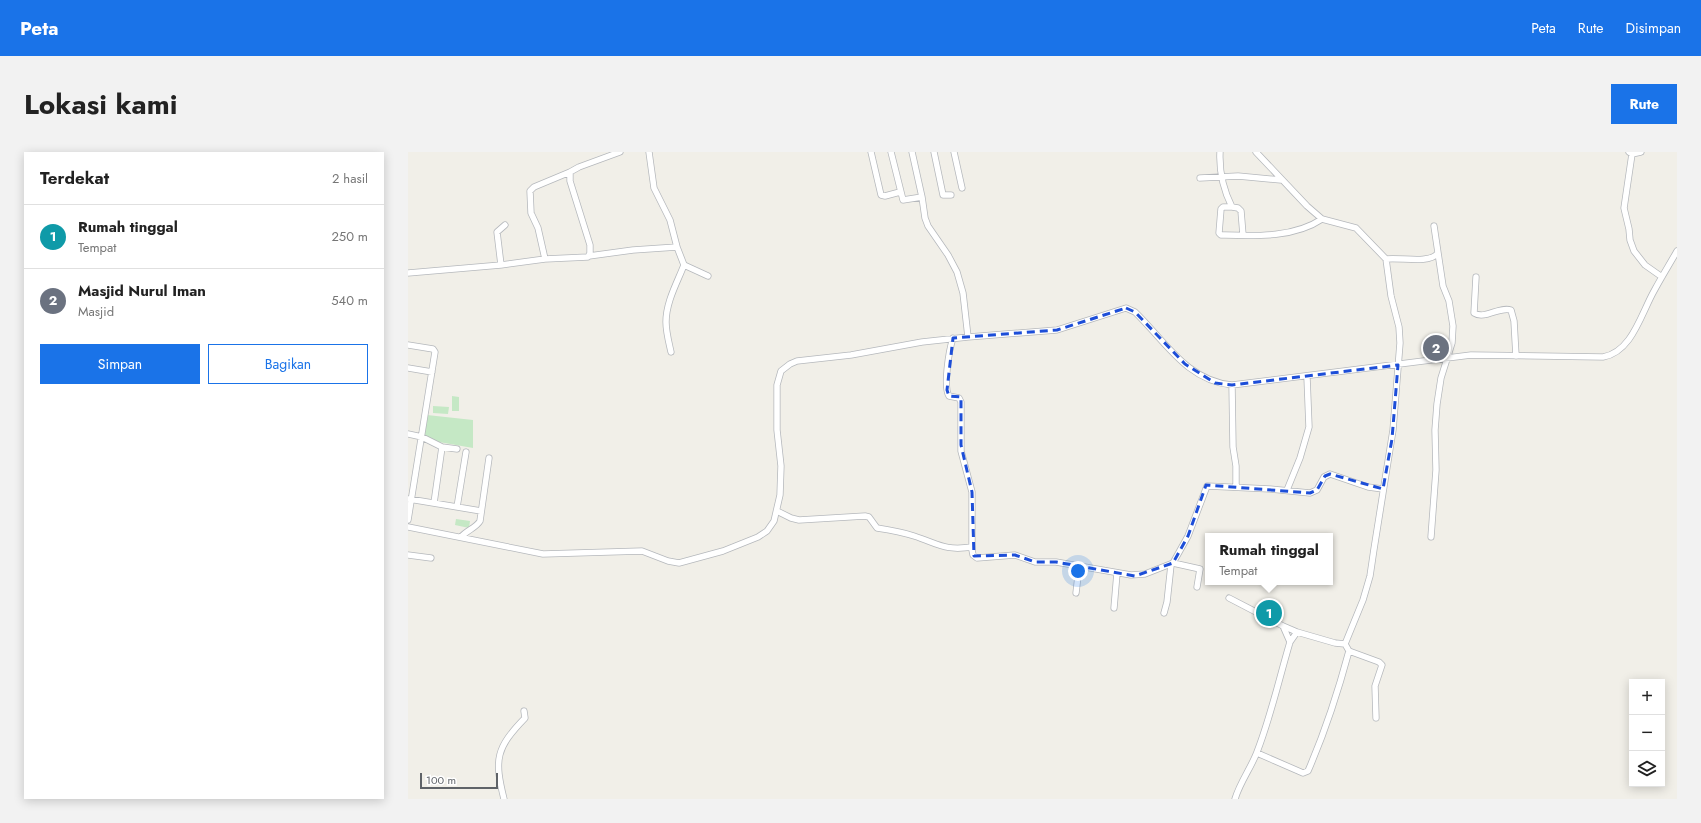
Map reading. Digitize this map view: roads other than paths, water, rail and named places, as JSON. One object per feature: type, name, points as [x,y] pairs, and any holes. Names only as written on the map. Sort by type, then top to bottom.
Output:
[{"type":"street","points":[[546,259],[538,228],[532,213],[530,191],[534,187],[579,167],[620,152]]},
{"type":"street","points":[[650,152],[654,188],[670,220],[677,247],[684,265],[668,306],[666,316],[671,352]]},
{"type":"street","points":[[871,152],[881,195],[885,196],[900,192]]},
{"type":"street","points":[[891,152],[900,192],[905,200],[922,197]]},
{"type":"street","points":[[912,152],[922,197],[923,210],[928,226],[948,255],[963,293],[968,336]]},
{"type":"street","points":[[934,152],[943,194],[951,195]]},
{"type":"street","points":[[954,152],[962,188]]},
{"type":"street","points":[[1220,152],[1220,177],[1225,194],[1232,207]]},
{"type":"street","points":[[1256,152],[1281,180],[1322,219],[1356,228],[1386,259],[1391,296],[1400,334],[1392,439],[1374,549],[1367,588],[1345,644]]},
{"type":"street","points":[[1641,152],[1630,153],[1624,208],[1630,230],[1630,240],[1634,251],[1645,265],[1662,277]]},
{"type":"street","points":[[570,172],[570,181],[591,250],[589,256]]},
{"type":"street","points":[[1200,178],[1238,176],[1281,180]]},
{"type":"street","points":[[1243,236],[1241,211],[1238,208],[1232,207],[1221,208],[1219,233],[1221,235],[1243,236],[1263,235],[1305,229],[1322,219]]},
{"type":"street","points":[[502,266],[497,232],[505,225]]},
{"type":"street","points":[[1431,537],[1436,470],[1435,430],[1437,404],[1441,378],[1448,358],[1453,336],[1453,315],[1450,301],[1443,286],[1434,226]]},
{"type":"street","points":[[408,273],[502,266],[546,259],[583,258],[633,250],[677,247]]},
{"type":"street","points":[[408,527],[543,554],[642,551],[668,562],[685,562],[723,551],[758,537],[771,526],[777,511],[780,495],[781,466],[777,424],[778,377],[781,371],[797,361],[851,355],[917,342],[968,336],[1057,330],[1074,326],[1118,310],[1130,309],[1139,316],[1193,371],[1215,383],[1232,385],[1307,377],[1471,355],[1591,357],[1612,354],[1624,346],[1629,340],[1677,252]]},
{"type":"street","points":[[1386,259],[1427,260],[1437,254]]},
{"type":"street","points":[[684,265],[708,276]]},
{"type":"street","points":[[1476,277],[1474,313],[1477,315],[1483,315],[1504,309],[1511,310],[1514,321],[1516,356]]},
{"type":"street","points":[[953,338],[948,359],[947,390],[949,396],[959,398],[961,402],[961,450],[972,492],[973,555],[977,558],[1015,555],[1035,562],[1056,562],[1117,573],[1140,575],[1172,564],[1200,569],[1197,587]]},
{"type":"street","points":[[408,345],[434,350],[435,353],[422,437],[410,499],[408,520]]},
{"type":"street","points":[[408,369],[432,372]]},
{"type":"street","points":[[1287,490],[1300,458],[1309,426],[1307,377]]},
{"type":"street","points":[[1232,385],[1233,447],[1236,466],[1236,486]]},
{"type":"street","points":[[408,434],[422,437],[442,447],[458,449]]},
{"type":"street","points":[[434,503],[442,447]]},
{"type":"street","points":[[457,507],[466,452]]},
{"type":"street","points":[[461,537],[466,531],[479,524],[490,458]]},
{"type":"street","points":[[1164,613],[1172,564],[1188,536],[1206,486],[1236,486],[1314,492],[1317,490],[1324,477],[1330,474],[1368,487],[1383,489]]},
{"type":"street","points":[[410,499],[481,511]]},
{"type":"street","points":[[777,511],[799,520],[865,516],[869,517],[877,528],[908,534],[934,545],[947,548],[972,547]]},
{"type":"street","points":[[408,556],[431,558]]},
{"type":"street","points":[[1076,593],[1079,567]]},
{"type":"street","points":[[1114,608],[1117,573]]},
{"type":"street","points":[[1229,598],[1296,632],[1335,643],[1345,644]]},
{"type":"street","points":[[1283,626],[1290,642]]},
{"type":"street","points":[[1235,799],[1257,753],[1267,724],[1290,642],[1296,632]]},
{"type":"street","points":[[1345,644],[1349,651],[1379,662],[1382,665],[1375,686],[1377,701],[1375,711],[1376,718]]},
{"type":"street","points":[[1257,753],[1303,773],[1308,771],[1331,712],[1349,651]]},
{"type":"street","points":[[504,799],[498,768],[498,758],[509,735],[525,718],[524,710]]},
{"type":"place","name":"Masjid Nurul Iman","points":[[1436,348]]},
{"type":"place","name":"Rumah tinggal","points":[[1269,613]]}]
